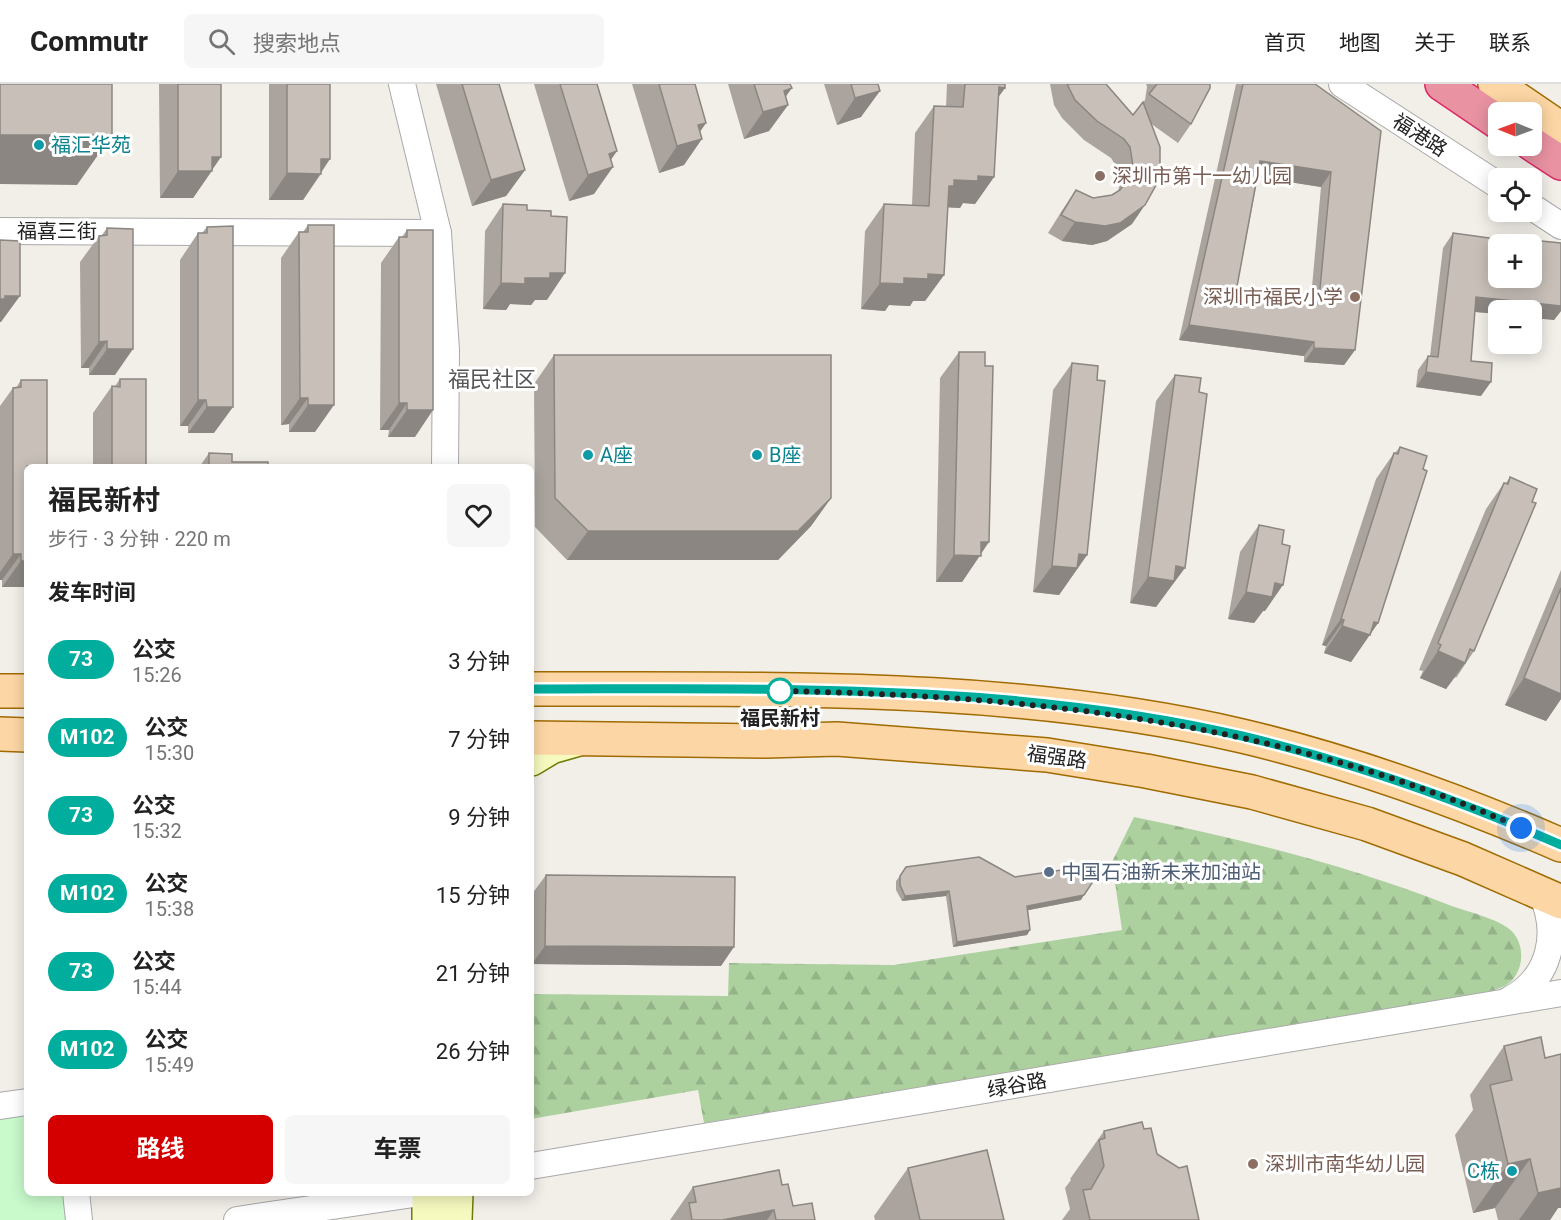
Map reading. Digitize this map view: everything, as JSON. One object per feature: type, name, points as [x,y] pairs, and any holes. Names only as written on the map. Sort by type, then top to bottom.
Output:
[{"type":"highway","points":[[1442,84],[1488,115]]},
{"type":"highway","points":[[1542,151],[1561,163]]},
{"type":"main road","points":[[1495,84],[1561,129]]},
{"type":"main road","points":[[534,689],[910,694],[1114,713],[1240,736],[1325,757],[1481,810],[1561,845]]},
{"type":"main road","points":[[0,691],[24,691]]},
{"type":"main road","points":[[0,734],[24,735]]},
{"type":"main road","name":"福强路","points":[[534,738],[837,739],[1024,753],[1146,771],[1252,792],[1367,824],[1551,897]]},
{"type":"main road","points":[[534,757],[551,747],[580,739]]},
{"type":"main road","points":[[428,1196],[429,1220]]},
{"type":"main road","points":[[455,1220],[456,1196]]},
{"type":"street","points":[[402,84],[438,232],[446,350],[445,464]]},
{"type":"street","name":"福港路","points":[[1342,84],[1488,179]]},
{"type":"street","points":[[1542,214],[1561,226]]},
{"type":"street","name":"福喜三街","points":[[0,231],[438,232]]},
{"type":"street","name":"绿谷路","points":[[1504,1003],[1521,994],[1534,981],[1548,956],[1552,928],[1549,909],[1551,897]]},
{"type":"street","name":"绿谷路","points":[[534,1165],[1561,993]]},
{"type":"street","points":[[0,1106],[24,1102]]},
{"type":"street","points":[[76,1196],[79,1220]]},
{"type":"street","points":[[237,1220],[401,1196]]},
{"type":"green space","points":[[1134,817],[1214,834],[1333,865],[1502,924],[1518,940],[1521,956],[1518,971],[1509,983],[1492,991],[704,1123],[698,1090],[534,1118],[534,994],[728,996],[729,963],[894,965],[1122,930],[1112,862]]},
{"type":"green space","points":[[24,1111],[24,1196],[70,1196],[72,1220],[0,1220],[0,1115]]},
{"type":"building","points":[[0,84],[112,84],[112,135],[0,135]]},
{"type":"building","points":[[178,84],[221,84],[221,157],[212,157],[212,171],[178,171]]},
{"type":"building","points":[[287,84],[330,84],[330,159],[321,159],[321,174],[287,173]]},
{"type":"building","points":[[462,84],[499,84],[525,170],[491,180]]},
{"type":"building","points":[[560,84],[597,84],[617,151],[609,154],[613,167],[588,175]]},
{"type":"building","points":[[659,84],[695,84],[706,123],[698,125],[702,139],[677,146]]},
{"type":"building","points":[[754,84],[790,84],[792,88],[784,91],[788,105],[763,112]]},
{"type":"building","points":[[851,84],[878,84],[880,91],[855,98]]},
{"type":"building","points":[[965,84],[1005,84],[1005,88],[999,87],[994,177],[978,176],[978,181],[954,180],[954,186],[949,186],[944,275],[928,274],[928,279],[904,278],[904,284],[880,283],[884,204],[929,206],[934,106],[963,107]]},
{"type":"building","points":[[1067,84],[1106,84],[1133,115],[1143,102],[1160,147],[1160,178],[1145,205],[1120,223],[1105,226],[1075,222],[1061,215],[1076,190],[1093,198],[1112,195],[1120,190],[1131,175],[1133,166],[1130,147],[1124,139],[1097,121],[1075,100]]},
{"type":"building","points":[[1157,84],[1210,84],[1210,88],[1191,124],[1149,94]]},
{"type":"building","points":[[1243,84],[1315,84],[1381,131],[1355,350],[1314,348],[1314,342],[1189,325]],"holes":[[[1260,161],[1331,172],[1319,299],[1236,292]]]},
{"type":"building","points":[[503,204],[527,205],[527,210],[551,211],[551,216],[567,217],[565,273],[550,273],[550,278],[525,278],[525,284],[501,283]]},
{"type":"building","points":[[308,225],[334,225],[334,405],[308,405],[308,398],[300,398],[299,232],[308,232]]},
{"type":"building","points":[[233,226],[233,407],[207,407],[206,400],[198,400],[198,233],[207,233],[207,227]]},
{"type":"building","points":[[107,228],[133,229],[133,349],[107,349],[107,341],[99,342],[99,236],[107,235]]},
{"type":"building","points":[[407,230],[433,230],[433,410],[407,410],[407,403],[399,403],[399,237],[407,237]]},
{"type":"building","points":[[1453,233],[1488,238],[1488,288],[1542,288],[1542,241],[1561,243],[1561,306],[1542,304],[1542,300],[1476,297],[1471,361],[1492,363],[1491,382],[1426,372],[1428,356],[1438,357]]},
{"type":"building","points":[[0,240],[20,241],[20,296],[5,296],[5,299],[0,299]]},
{"type":"building","points":[[959,352],[985,352],[985,366],[993,366],[989,542],[981,542],[981,556],[954,555]]},
{"type":"building","points":[[554,355],[831,355],[831,498],[798,531],[588,531],[555,498]]},
{"type":"building","points":[[1072,363],[1098,366],[1097,380],[1105,381],[1087,555],[1079,554],[1077,568],[1052,566]]},
{"type":"building","points":[[1175,375],[1201,378],[1199,392],[1207,394],[1185,568],[1176,566],[1174,581],[1148,577]]},
{"type":"building","points":[[120,379],[146,379],[146,464],[112,464],[112,386],[120,387]]},
{"type":"building","points":[[21,380],[47,380],[47,464],[24,464],[24,561],[21,561],[21,554],[13,554],[13,388],[21,387]]},
{"type":"building","points":[[1400,447],[1427,456],[1423,469],[1427,471],[1378,623],[1374,622],[1370,635],[1342,626],[1344,620],[1341,619],[1394,453],[1398,454]]},
{"type":"building","points":[[209,453],[232,454],[232,462],[268,462],[268,464],[209,464]]},
{"type":"building","points":[[1510,477],[1537,489],[1532,502],[1536,503],[1474,651],[1470,649],[1465,663],[1438,651],[1441,645],[1438,643],[1504,483],[1508,484]]},
{"type":"building","points":[[1259,525],[1284,530],[1282,544],[1290,546],[1283,585],[1275,583],[1272,597],[1246,592]]},
{"type":"building","points":[[1561,588],[1561,694],[1524,678]]},
{"type":"building","points":[[979,857],[1015,877],[1075,868],[1086,871],[1092,883],[1084,895],[1027,906],[1030,930],[957,942],[949,891],[905,896],[900,885],[900,876],[906,867]]},
{"type":"building","points":[[546,875],[735,877],[734,947],[545,946]]},
{"type":"building","points":[[1541,1037],[1545,1058],[1561,1054],[1561,1188],[1538,1193],[1530,1159],[1508,1164],[1490,1085],[1512,1080],[1504,1046]]},
{"type":"building","points":[[1142,1122],[1144,1129],[1151,1128],[1157,1154],[1179,1168],[1187,1166],[1199,1220],[1090,1220],[1083,1190],[1091,1189],[1104,1166],[1099,1140],[1105,1138],[1104,1131]]},
{"type":"building","points":[[987,1150],[1004,1220],[920,1220],[908,1168]]},
{"type":"building","points":[[779,1170],[782,1185],[788,1184],[793,1206],[812,1203],[815,1220],[776,1220],[774,1210],[722,1220],[692,1220],[689,1203],[696,1202],[693,1187]]},
{"type":"bus line","name":"73","points":[[534,689],[910,694],[1048,705],[1114,713],[1240,736],[1325,757],[1481,810],[1561,845]]},
{"type":"place","name":"福汇华苑","points":[[39,145]]},
{"type":"place","name":"深圳市第十一幼儿园","points":[[1100,176]]},
{"type":"place","name":"深圳市福民小学","points":[[1355,297]]},
{"type":"place","name":"A座","points":[[588,455]]},
{"type":"place","name":"B座","points":[[757,455]]},
{"type":"place","name":"福民新村","points":[[780,691]]},
{"type":"place","name":"中国石油新未来加油站","points":[[1049,872]]},
{"type":"place","name":"深圳市南华幼儿园","points":[[1253,1164]]},
{"type":"place","name":"C栋","points":[[1512,1171]]},
{"type":"district","name":"福民社区","points":[[492,379]]},
{"type":"route","points":[[780,691],[777,691],[910,694],[979,699],[1114,713],[1173,723],[1240,736],[1325,757],[1481,810],[1521,828]]}]
